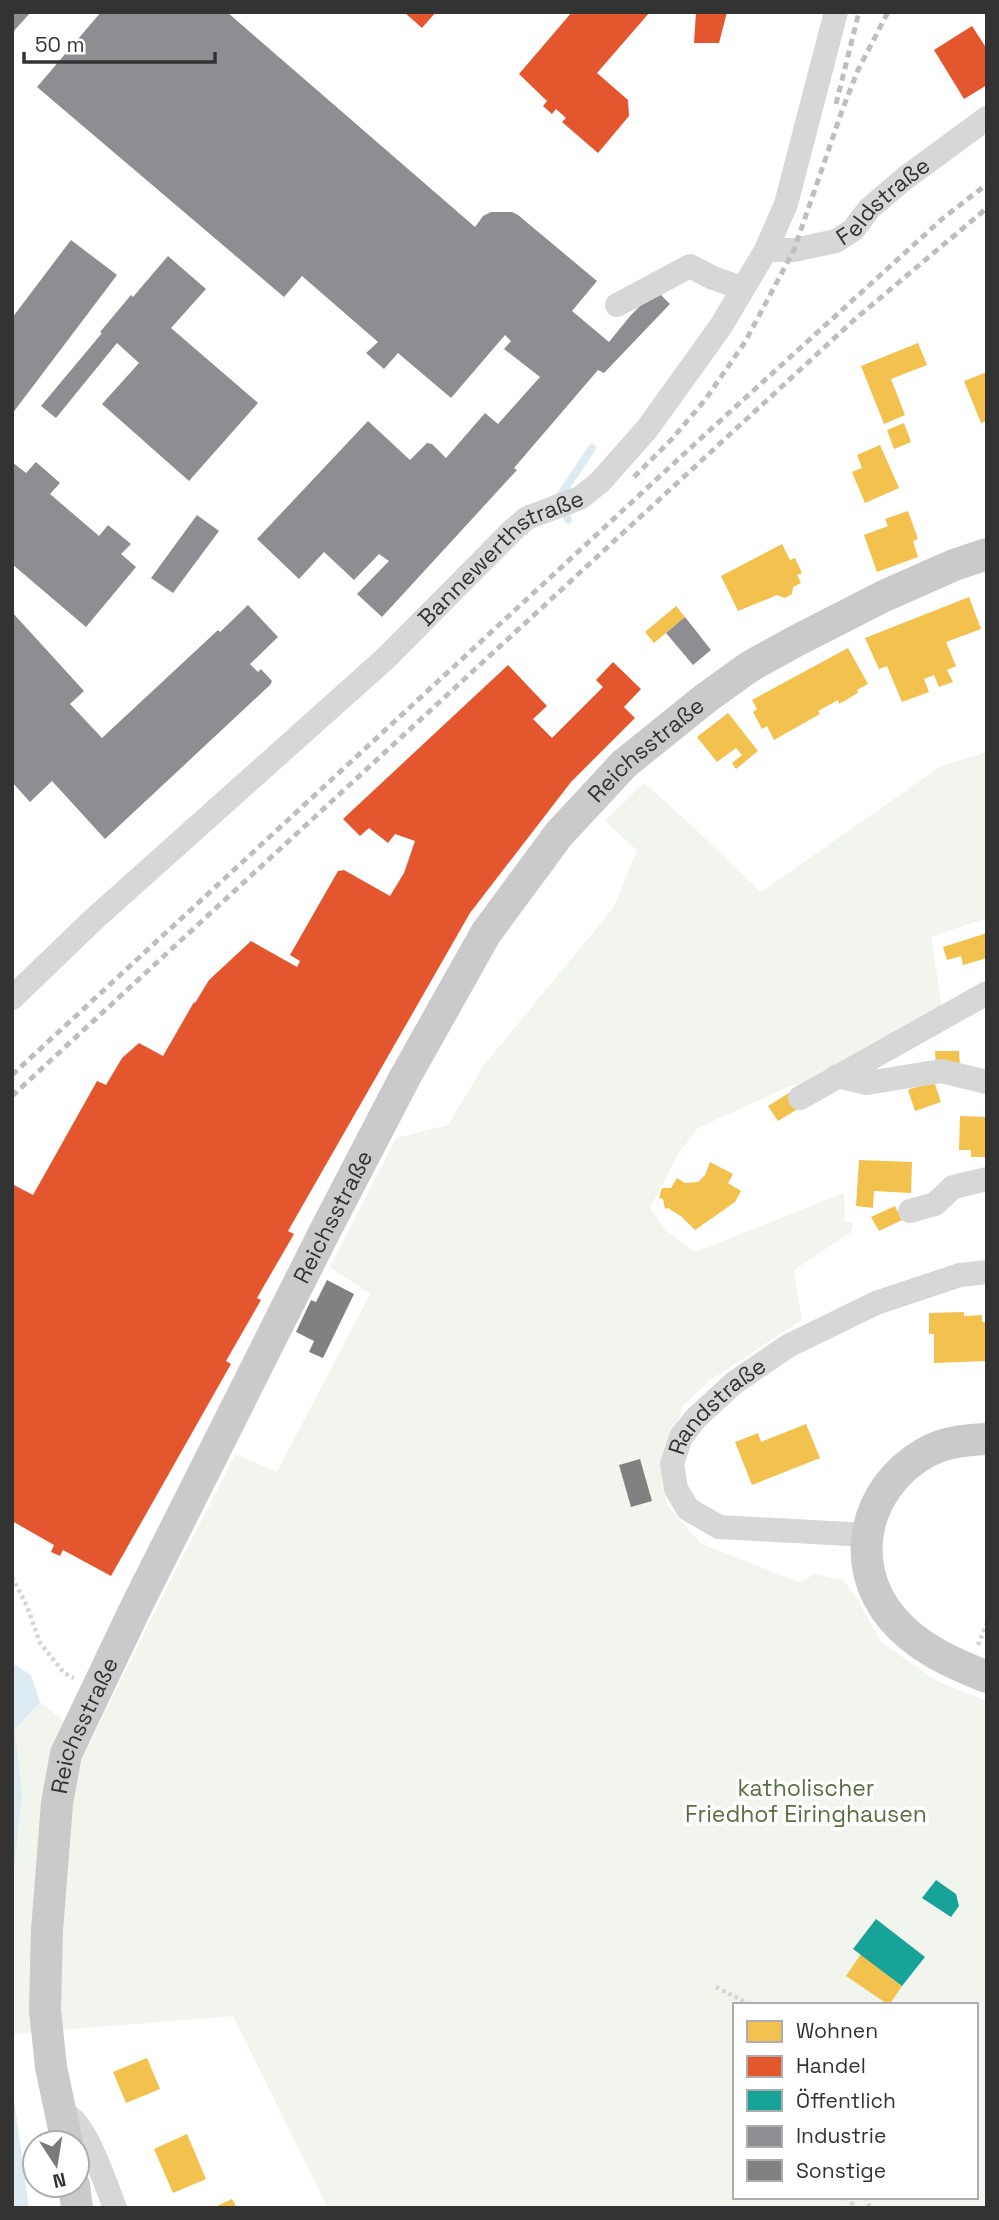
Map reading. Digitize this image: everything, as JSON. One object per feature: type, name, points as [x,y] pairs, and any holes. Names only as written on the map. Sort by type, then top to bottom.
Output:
[{"type":"main road","name":"Reichsstraße","points":[[64,2128],[51,2067],[45,2010],[47,1930],[57,1803],[66,1754],[250,1378],[404,1079],[486,933],[559,834],[624,764],[706,698],[749,667],[794,642],[884,596],[954,565],[987,554]]},
{"type":"main road","points":[[987,1439],[965,1440],[926,1452],[899,1473],[886,1490],[869,1522],[866,1553],[870,1579],[878,1598],[893,1619],[927,1649],[987,1677]]},
{"type":"street","name":"Bannewerthstraße","points":[[12,998],[93,920],[386,658],[513,530],[527,518],[580,498],[600,482],[647,429],[720,326],[766,250],[786,204],[836,12]]},
{"type":"street","name":"Feldstraße","points":[[766,250],[794,250],[836,241],[853,230],[869,209],[904,179],[987,118]]},
{"type":"street","points":[[617,305],[690,265],[713,278],[742,288]]},
{"type":"street","points":[[800,1098],[987,993]]},
{"type":"street","points":[[837,1076],[867,1083],[941,1071],[987,1082]]},
{"type":"street","points":[[910,1211],[935,1205],[953,1187],[987,1179]]},
{"type":"street","name":"Randstraße","points":[[867,1535],[719,1527],[688,1509],[676,1489],[672,1464],[681,1437],[696,1418],[734,1383],[788,1346],[876,1303],[960,1275],[987,1272]]},
{"type":"street","points":[[64,2128],[72,2118],[83,2135],[115,2208]]},
{"type":"path","points":[[12,1577],[27,1606],[40,1643],[64,1672],[97,1689]]},
{"type":"path","points":[[716,1987],[747,2003]]},
{"type":"green space","name":"katholischer Friedhof Eiringhausen","points":[[987,752],[987,918],[931,937],[942,1009],[799,1085],[790,1086],[698,1128],[678,1154],[650,1208],[666,1230],[695,1252],[844,1193],[845,1222],[853,1223],[851,1232],[794,1270],[802,1320],[709,1381],[683,1406],[666,1446],[662,1484],[668,1506],[700,1543],[801,1583],[814,1574],[843,1580],[856,1597],[881,1642],[937,1681],[987,1701],[987,2208],[328,2208],[233,2016],[12,2034],[12,1893],[22,1793],[15,1729],[40,1702],[90,1743],[236,1454],[277,1472],[370,1294],[330,1267],[396,1138],[448,1125],[484,1065],[614,907],[637,850],[605,821],[644,783],[761,892],[941,766]]},
{"type":"shaded area","points":[[12,1663],[31,1675],[40,1702],[15,1729],[22,1793],[12,1893]]},
{"type":"shaded area","points":[[12,2085],[21,2150],[21,2199],[28,2199],[29,2208],[12,2208]]},
{"type":"building: Wohnen","points":[[918,343],[927,365],[891,379],[905,415],[884,424],[861,366]]},
{"type":"building: Wohnen","points":[[987,372],[987,421],[981,423],[964,381]]},
{"type":"building: Wohnen","points":[[904,423],[911,442],[894,449],[887,430]]},
{"type":"building: Wohnen","points":[[880,445],[899,488],[865,503],[852,472],[862,468],[857,455]]},
{"type":"building: Wohnen","points":[[908,511],[918,539],[913,541],[918,557],[877,572],[864,535],[888,526],[885,519]]},
{"type":"building: Wohnen","points":[[782,544],[790,560],[795,558],[802,573],[797,575],[801,583],[793,587],[792,594],[785,598],[777,595],[738,611],[721,576]]},
{"type":"building: Wohnen","points":[[969,597],[981,629],[946,642],[956,666],[947,670],[953,682],[939,687],[934,675],[924,679],[929,692],[902,702],[887,666],[879,669],[865,638]]},
{"type":"building: Wohnen","points":[[676,606],[685,617],[654,643],[645,632]]},
{"type":"building: Wohnen","points":[[848,648],[868,684],[857,690],[858,693],[839,704],[838,700],[818,711],[820,714],[774,740],[767,726],[762,729],[753,712],[757,709],[752,700]]},
{"type":"building: Wohnen","points":[[728,713],[758,751],[736,769],[732,763],[742,755],[736,748],[717,762],[697,737]]},
{"type":"building: Wohnen","points":[[987,933],[987,958],[963,965],[961,956],[947,960],[943,947]]},
{"type":"building: Wohnen","points":[[935,1051],[959,1051],[960,1070],[936,1065]]},
{"type":"building: Wohnen","points":[[934,1081],[941,1102],[915,1111],[908,1090]]},
{"type":"building: Wohnen","points":[[792,1091],[801,1107],[778,1121],[768,1106]]},
{"type":"building: Wohnen","points":[[960,1116],[987,1117],[987,1157],[971,1157],[971,1150],[959,1150]]},
{"type":"building: Wohnen","points":[[859,1160],[912,1162],[911,1193],[874,1191],[873,1208],[856,1206]]},
{"type":"building: Wohnen","points":[[710,1162],[733,1174],[728,1183],[741,1191],[735,1202],[695,1230],[682,1217],[668,1208],[665,1209],[663,1199],[659,1198],[662,1188],[671,1188],[677,1178],[685,1183],[698,1182],[705,1175]]},
{"type":"building: Wohnen","points":[[895,1206],[902,1220],[879,1231],[871,1217]]},
{"type":"building: Wohnen","points":[[964,1312],[964,1316],[982,1315],[982,1322],[987,1322],[987,1361],[934,1363],[934,1334],[929,1334],[929,1313]]},
{"type":"building: Wohnen","points":[[806,1424],[820,1458],[752,1485],[735,1442],[758,1433],[761,1442]]},
{"type":"building: Wohnen","points":[[861,1954],[902,1986],[890,2003],[886,2003],[846,1976]]},
{"type":"building: Wohnen","points":[[147,2058],[160,2089],[126,2103],[113,2072]]},
{"type":"building: Wohnen","points":[[187,2134],[206,2179],[173,2193],[154,2149]]},
{"type":"building: Wohnen","points":[[232,2199],[237,2208],[213,2208]]},
{"type":"building: Handel","points":[[404,12],[436,12],[422,28]]},
{"type":"building: Handel","points":[[572,12],[650,12],[597,73],[628,100],[629,116],[598,153],[562,122],[566,118],[556,109],[552,114],[543,106],[547,101],[519,74]]},
{"type":"building: Handel","points":[[696,12],[727,12],[719,43],[694,43]]},
{"type":"building: Handel","points":[[972,26],[987,49],[987,85],[964,99],[934,50]]},
{"type":"building: Handel","points":[[613,662],[641,689],[624,707],[635,718],[571,782],[470,913],[288,1231],[294,1234],[257,1298],[261,1300],[226,1361],[231,1364],[111,1576],[63,1550],[60,1556],[51,1552],[54,1545],[12,1521],[12,1184],[33,1195],[97,1081],[106,1085],[122,1058],[139,1043],[163,1056],[209,980],[251,941],[297,967],[300,961],[290,955],[338,871],[344,870],[390,896],[404,873],[415,841],[395,834],[388,843],[369,828],[360,836],[343,819],[508,665],[547,706],[533,719],[552,738],[603,687],[596,680]]},
{"type":"building: Öffentlich","points":[[936,1880],[956,1894],[959,1906],[951,1917],[922,1898]]},
{"type":"building: Öffentlich","points":[[876,1919],[925,1957],[902,1986],[853,1949]]},
{"type":"building: Industrie","points":[[12,12],[31,12],[12,33]]},
{"type":"building: Industrie","points":[[101,12],[227,12],[475,227],[483,216],[491,212],[512,212],[597,281],[572,311],[609,342],[656,290],[670,304],[604,373],[598,370],[514,468],[517,470],[382,617],[357,594],[389,561],[379,554],[354,580],[324,552],[299,579],[257,539],[368,421],[410,460],[427,443],[432,444],[446,458],[485,413],[498,424],[540,377],[504,349],[511,341],[505,335],[451,398],[398,353],[384,369],[366,353],[378,342],[302,276],[284,297],[37,87]]},
{"type":"building: Industrie","points":[[71,240],[117,275],[12,414],[12,318]]},
{"type":"building: Industrie","points":[[168,256],[206,289],[171,328],[258,403],[189,481],[102,404],[139,363],[117,343],[56,418],[41,406],[131,295],[133,297]]},
{"type":"building: Industrie","points":[[12,462],[26,473],[36,462],[60,483],[50,494],[99,536],[108,525],[131,544],[121,554],[136,567],[86,627],[12,564]]},
{"type":"building: Industrie","points":[[197,515],[219,531],[173,593],[151,578]]},
{"type":"building: Industrie","points":[[248,605],[278,637],[250,664],[258,672],[261,669],[272,681],[270,685],[105,839],[52,781],[30,802],[12,782],[12,612],[84,691],[70,704],[102,738]]},
{"type":"building: Industrie","points":[[685,617],[711,650],[693,665],[666,633]]},
{"type":"building: Sonstige","points":[[327,1280],[354,1294],[323,1358],[309,1352],[314,1341],[296,1332],[311,1300],[316,1302]]},
{"type":"building: Sonstige","points":[[640,1459],[652,1501],[631,1507],[619,1465]]},
{"type":"waterway","points":[[568,520],[560,496],[592,448]]},
{"type":"railway","points":[[836,104],[859,12]]},
{"type":"railway","points":[[634,477],[671,440],[705,400],[745,342],[794,250],[858,70],[888,12]]},
{"type":"railway","points":[[12,1075],[699,440],[942,219],[987,184]]},
{"type":"railway","points":[[12,1096],[854,320],[987,208]]}]
